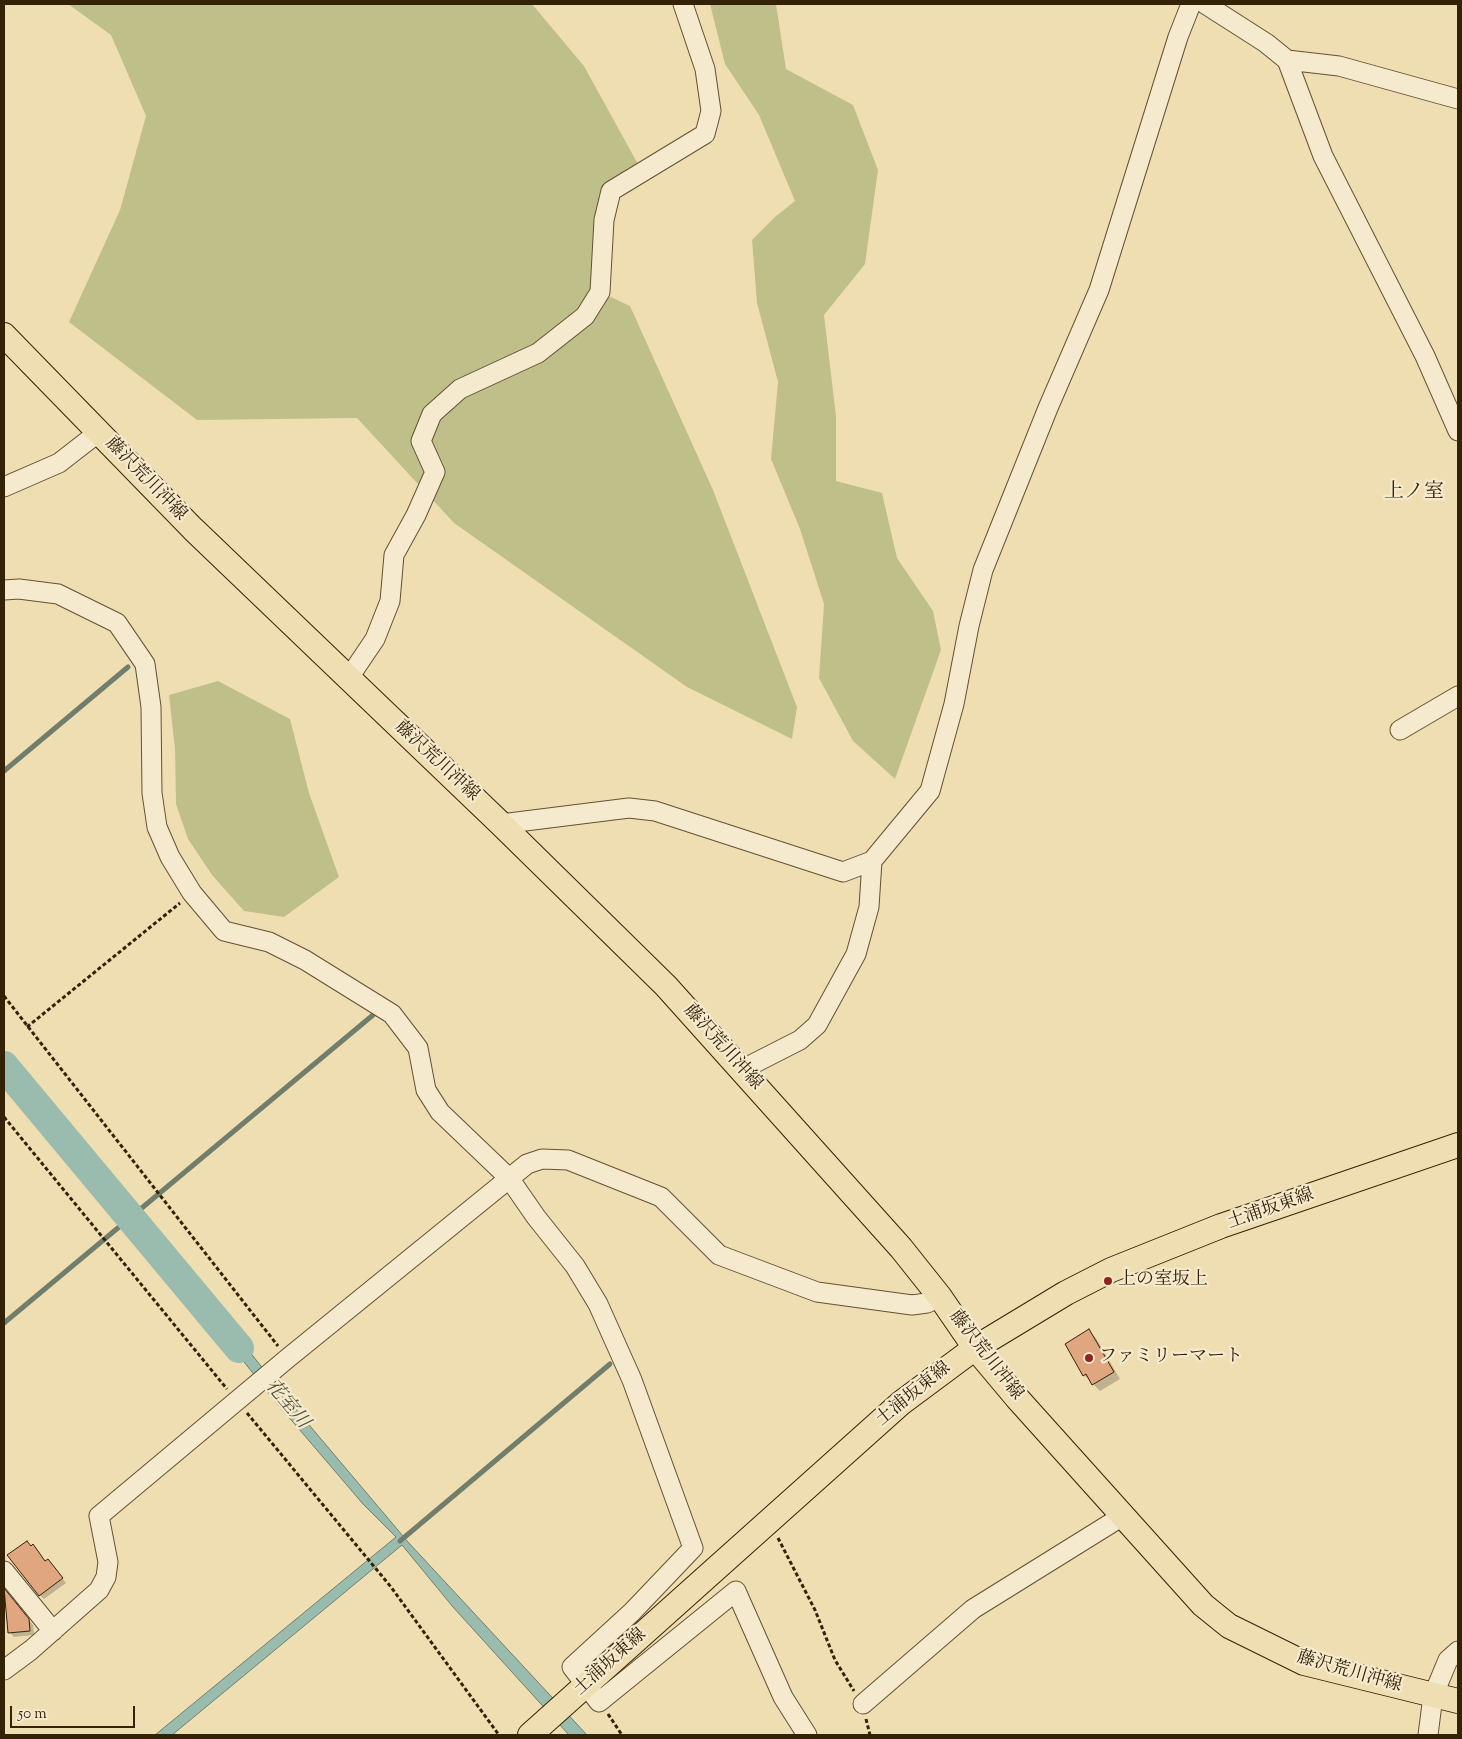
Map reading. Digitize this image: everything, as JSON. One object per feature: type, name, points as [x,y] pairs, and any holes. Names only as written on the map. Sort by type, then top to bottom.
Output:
[{"type":"main road","name":"藤沢荒川沖線","points":[[4,334],[193,529],[501,824],[666,986],[743,1069],[901,1248],[940,1297],[975,1348],[1122,1517],[1203,1605],[1229,1626],[1304,1663],[1458,1701]]},
{"type":"main road","name":"土浦坂東線","points":[[530,1735],[588,1693],[768,1521],[901,1403],[975,1348],[1066,1293],[1111,1270],[1221,1226],[1458,1145]]},
{"type":"street","points":[[348,679],[375,639],[390,601],[394,555],[416,515],[435,472],[421,441],[432,414],[460,388],[538,353],[585,316],[600,292],[604,220],[610,191],[705,134],[711,111],[705,69],[683,4]]},
{"type":"street","points":[[501,824],[629,808],[655,811],[843,872],[872,861],[930,791],[954,704],[969,626],[983,570],[1048,408],[1099,290],[1178,37],[1191,4]]},
{"type":"street","points":[[1205,4],[1266,43],[1287,60],[1323,156],[1425,356],[1458,431]]},
{"type":"street","points":[[1287,60],[1339,66],[1458,99]]},
{"type":"street","points":[[4,487],[59,463],[99,432]]},
{"type":"street","points":[[4,590],[19,589],[58,594],[117,623],[145,664],[151,707],[152,793],[157,827],[170,857],[192,893],[224,931],[269,942],[305,960],[392,1014],[418,1048],[426,1090],[440,1112],[509,1178],[536,1217],[575,1266],[598,1304],[632,1380],[693,1548],[632,1612],[572,1667],[588,1693],[736,1591],[783,1697],[807,1735]]},
{"type":"street","points":[[1400,730],[1458,696]]},
{"type":"street","points":[[743,1069],[800,1040],[817,1026],[856,954],[869,907],[872,861]]},
{"type":"street","points":[[5,1666],[53,1631],[99,1590],[106,1577],[108,1562],[99,1516],[286,1360],[527,1164],[542,1159],[568,1160],[661,1197],[718,1255],[818,1292],[912,1305],[927,1303],[940,1297]]},
{"type":"street","points":[[862,1704],[973,1608],[1122,1517]]},
{"type":"street","points":[[4,1571],[53,1631]]},
{"type":"street","points":[[1428,1735],[1433,1696],[1448,1660],[1458,1651]]},
{"type":"path","points":[[27,1027],[192,893]]},
{"type":"path","points":[[4,996],[286,1360]]},
{"type":"path","points":[[4,1117],[110,1244]]},
{"type":"path","points":[[768,1521],[815,1610],[835,1660],[862,1704],[870,1735]]},
{"type":"path","points":[[366,1558],[377,1570],[499,1735]]},
{"type":"path","points":[[588,1693],[622,1735]]},
{"type":"green space","points":[[68,4],[532,4],[584,66],[639,166],[611,192],[600,292],[630,306],[713,490],[797,707],[792,739],[687,687],[454,523],[357,418],[197,420],[69,322],[120,210],[146,116],[111,35]]},
{"type":"green space","points":[[710,4],[776,4],[786,69],[853,105],[878,170],[865,264],[824,315],[836,416],[836,481],[882,493],[897,558],[933,611],[941,650],[895,779],[853,741],[819,678],[824,604],[800,529],[771,459],[778,382],[757,303],[752,240],[776,216],[795,201],[759,115],[725,64]]},
{"type":"green space","points":[[218,681],[290,719],[309,793],[339,877],[284,917],[244,911],[212,875],[188,839],[176,804],[175,749],[169,695]]},
{"type":"water","points":[[219,1313],[283,1394],[408,1542],[587,1735],[569,1735],[453,1607],[402,1545],[172,1735],[155,1735],[396,1537],[363,1504],[275,1401],[210,1319]]},
{"type":"building","name":"ファミリーマート","points":[[1089,1329],[1114,1372],[1092,1385],[1086,1374],[1083,1376],[1065,1344]]},
{"type":"building","points":[[27,1541],[31,1546],[33,1544],[45,1561],[48,1559],[63,1578],[39,1596],[7,1555]]},
{"type":"building","points":[[4,1588],[29,1619],[30,1631],[8,1633]]},
{"type":"waterway","points":[[4,771],[128,667]]},
{"type":"waterway","points":[[4,1323],[373,1015]]},
{"type":"waterway","name":"花室川","points":[[4,1066],[239,1348]]},
{"type":"waterway","points":[[400,1541],[610,1364]]},
{"type":"place","name":"上の室坂上","points":[[1108,1281]]},
{"type":"place","name":"ファミリーマート","points":[[1089,1358]]},
{"type":"district","name":"上ノ室","points":[[1414,494]]}]
